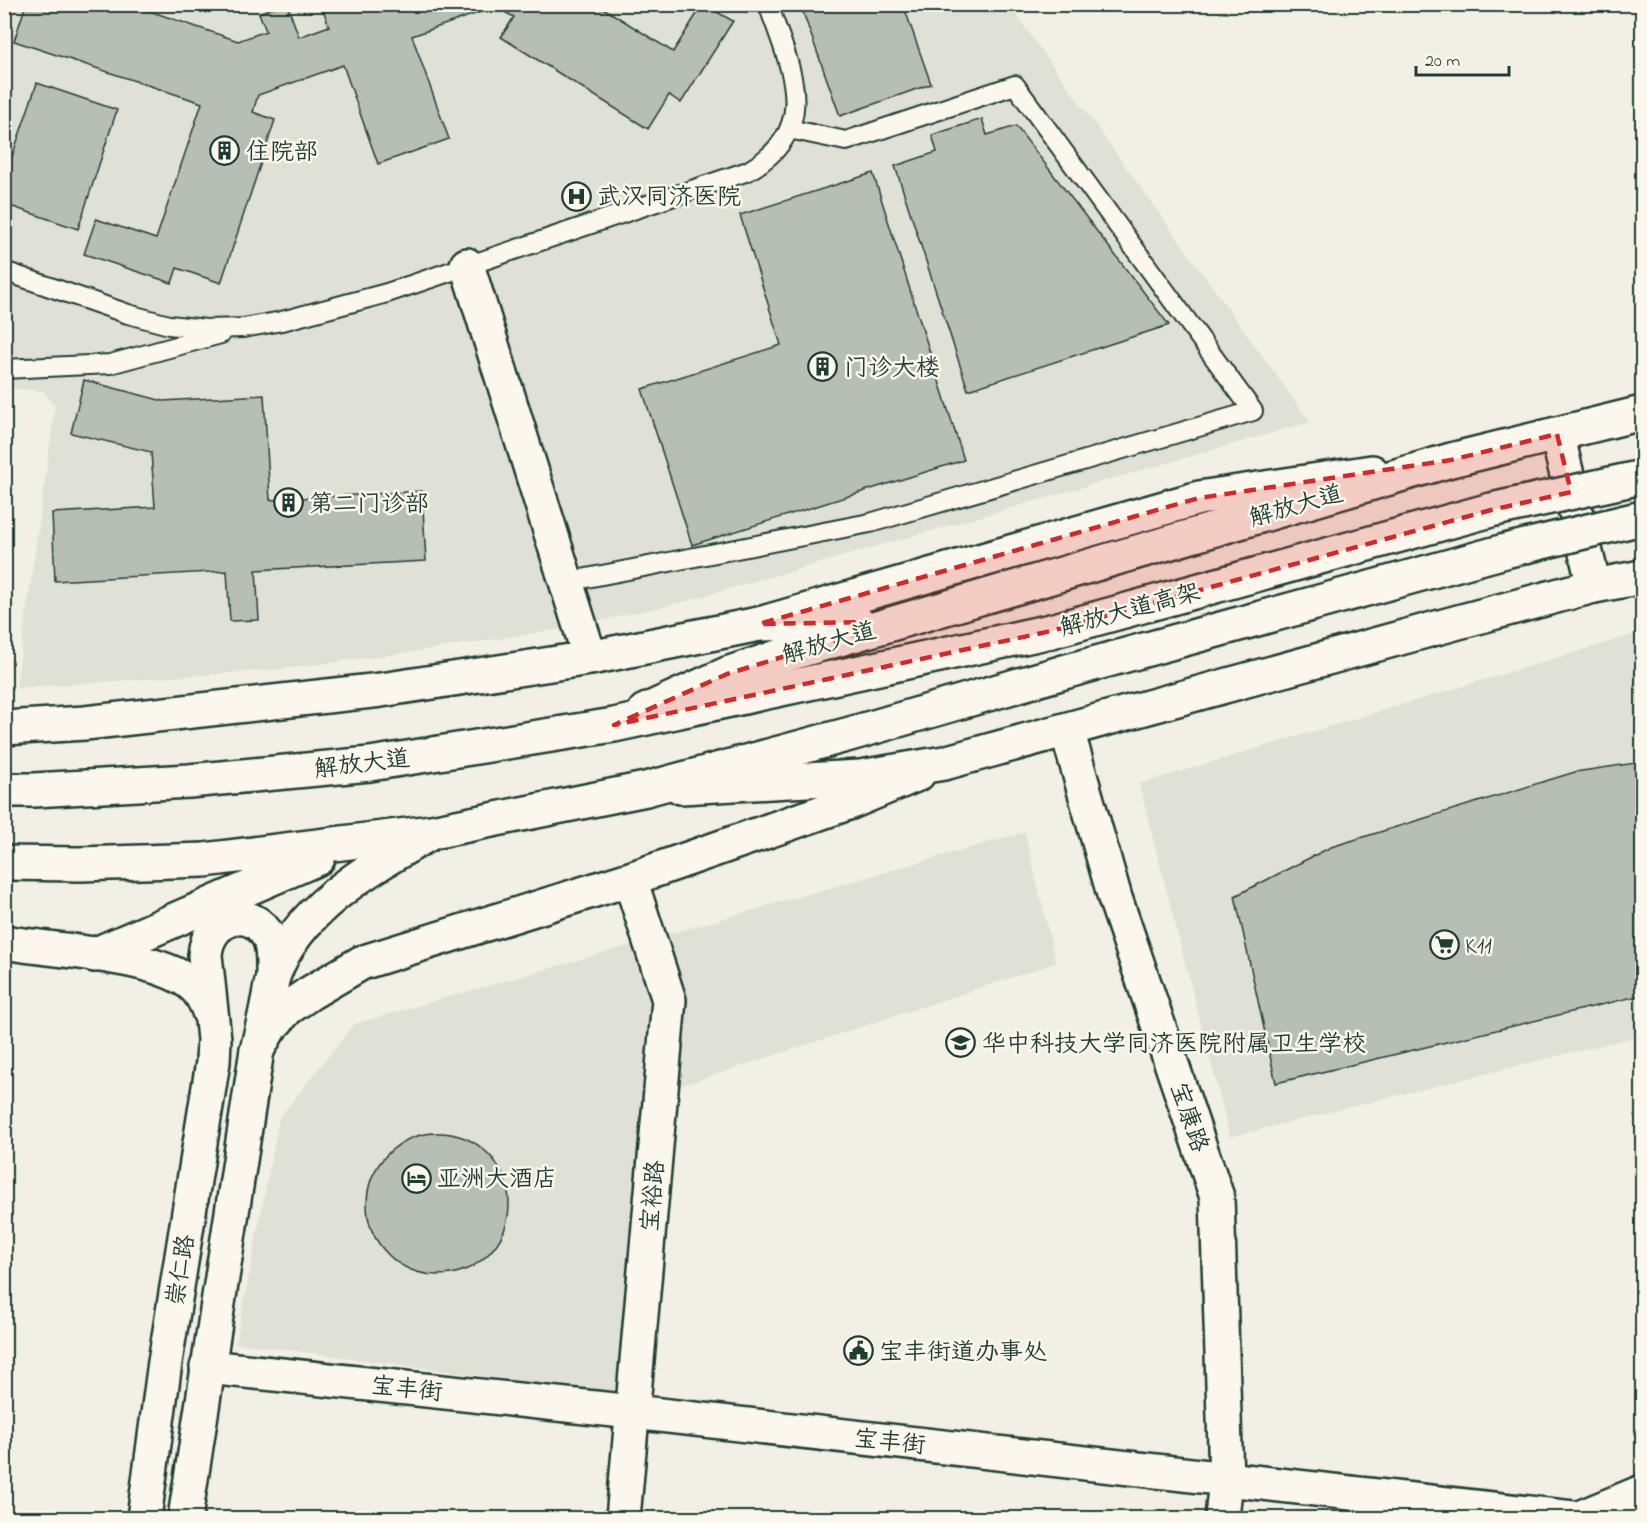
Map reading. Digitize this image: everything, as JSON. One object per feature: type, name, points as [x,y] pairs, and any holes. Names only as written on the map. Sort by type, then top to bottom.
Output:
[{"type":"main road","points":[[467,265],[590,658]]},
{"type":"main road","name":"解放大道","points":[[4,790],[189,781],[370,764],[614,725],[727,674],[778,657],[1451,460],[1642,413]]},
{"type":"main road","points":[[1557,434],[1594,586]]},
{"type":"main road","points":[[4,728],[85,723],[381,690],[590,658],[759,624],[1199,498],[1451,460]]},
{"type":"main road","name":"解放大道高架","points":[[614,725],[1051,631],[1491,510],[1642,477]]},
{"type":"main road","name":"解放大道高架","points":[[646,789],[1505,551],[1642,518]]},
{"type":"main road","points":[[4,863],[80,864],[204,860],[432,832],[646,789],[860,777],[944,763],[1594,586],[1642,577]]},
{"type":"main road","points":[[759,624],[901,621]]},
{"type":"main road","name":"宝康路","points":[[1066,730],[1116,898],[1216,1197],[1226,1479],[1222,1518]]},
{"type":"main road","points":[[258,1050],[269,1029],[288,1008],[361,963],[630,879],[851,802],[944,763]]},
{"type":"main road","points":[[273,975],[285,950],[331,898],[375,866],[432,832]]},
{"type":"main road","points":[[94,955],[310,861],[362,842]]},
{"type":"main road","points":[[4,876],[80,864]]},
{"type":"main road","name":"宝裕路","points":[[623,1518],[669,1000],[630,879]]},
{"type":"main road","name":"崇仁路","points":[[144,1518],[165,1362],[213,1062],[206,943],[219,923],[235,918],[259,925],[269,938],[272,948],[273,975],[258,1050],[184,1518]]},
{"type":"main road","points":[[4,942],[126,960],[180,976],[199,991],[206,1003],[212,1022]]},
{"type":"main road","name":"宝丰街","points":[[207,1367],[633,1412],[1573,1518]]},
{"type":"main road","points":[[1580,1518],[1642,1492]]},
{"type":"lane","points":[[4,369],[110,364],[243,328],[282,321],[377,296],[748,171],[761,164],[772,153],[789,129],[796,100],[795,85],[768,4]]},
{"type":"lane","points":[[566,582],[870,523],[1253,411],[1014,85],[846,141],[789,129]]},
{"type":"lane","points":[[4,271],[128,314],[170,325],[206,329],[243,328]]},
{"type":"highlighted area","points":[[1557,434],[1571,492],[1491,510],[1051,631],[614,725],[727,674],[870,630],[869,622],[759,624],[1199,498],[1451,460]]},
{"type":"shaded area","name":"武汉同济医院","points":[[4,5],[1009,5],[1310,422],[687,601],[568,628],[275,670],[16,688],[55,406],[43,391],[5,388]]},
{"type":"shaded area","points":[[1642,632],[1642,1035],[1230,1137],[1139,784]]},
{"type":"shaded area","points":[[1025,832],[1056,963],[641,1099],[617,1394],[236,1343],[279,1118],[354,1024]]},
{"type":"building","name":"住院部","points":[[26,4],[129,4],[238,41],[266,31],[259,13],[282,4],[287,4],[299,37],[329,26],[321,4],[597,4],[673,52],[703,4],[733,21],[681,103],[669,95],[648,129],[501,37],[514,17],[495,7],[412,36],[449,139],[378,164],[343,65],[258,95],[253,112],[275,120],[221,283],[177,268],[172,283],[84,254],[96,219],[156,239],[202,103],[14,41]]},
{"type":"building","points":[[202,4],[227,4],[205,12]]},
{"type":"building","points":[[800,4],[903,4],[931,84],[840,116]]},
{"type":"building","points":[[37,83],[117,110],[78,229],[4,204],[4,180]]},
{"type":"building","points":[[982,119],[987,135],[1016,126],[1169,325],[968,390],[895,166],[937,152],[932,135]]},
{"type":"building","name":"门诊大楼","points":[[873,173],[964,460],[692,545],[642,389],[781,345],[740,215]]},
{"type":"building","name":"第二门诊部","points":[[84,380],[163,401],[264,395],[270,500],[422,491],[426,561],[256,570],[259,620],[230,621],[227,571],[55,581],[52,513],[155,507],[151,452],[71,433]]},
{"type":"building","name":"K11","points":[[1642,762],[1642,995],[1276,1083],[1235,896],[1331,847],[1575,772]]},
{"type":"building","name":"亚洲大酒店","points":[[438,1133],[465,1138],[488,1154],[504,1177],[509,1204],[504,1231],[488,1254],[465,1270],[438,1275],[411,1270],[388,1254],[372,1231],[367,1204],[372,1177],[388,1154],[411,1138]]},
{"type":"place","name":"住院部","points":[[225,151]]},
{"type":"place","name":"武汉同济医院","points":[[576,196]]},
{"type":"place","name":"门诊大楼","points":[[823,367]]},
{"type":"place","name":"第二门诊部","points":[[288,503]]},
{"type":"place","name":"K11","points":[[1444,945]]},
{"type":"place","name":"华中科技大学同济医院附属卫生学校","points":[[961,1043]]},
{"type":"place","name":"亚洲大酒店","points":[[416,1178]]},
{"type":"place","name":"宝丰街道办事处","points":[[858,1351]]}]
